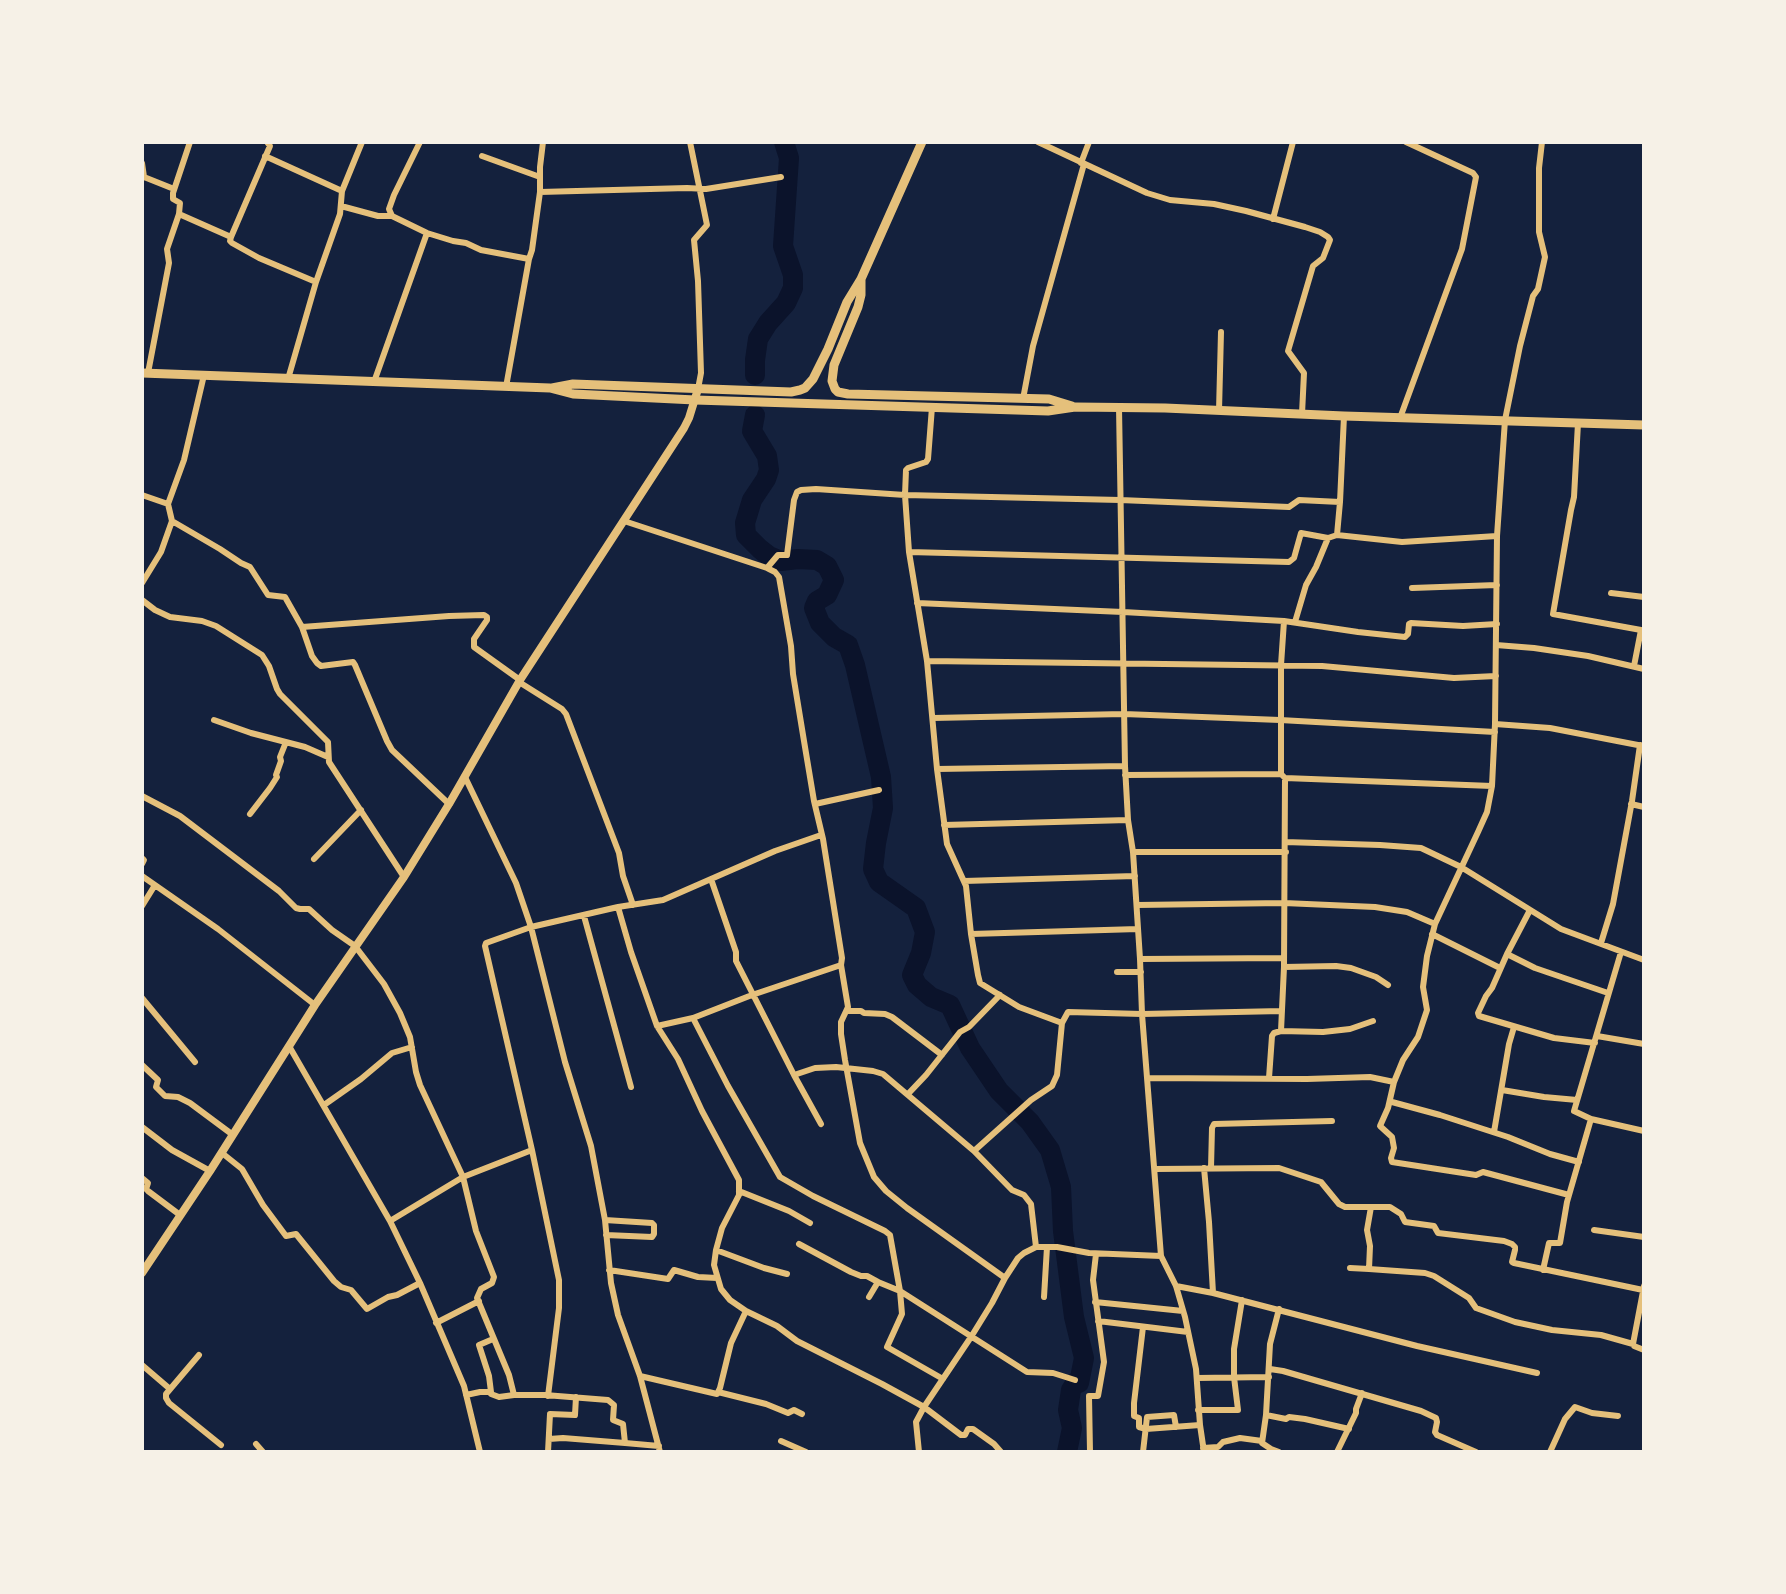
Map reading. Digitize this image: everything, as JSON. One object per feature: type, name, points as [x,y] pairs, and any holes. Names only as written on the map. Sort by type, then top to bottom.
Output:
[{"type":"main road","points":[[145,373],[506,387],[550,388],[573,384],[791,392],[800,390],[813,379],[828,349],[847,302],[861,279],[922,142]]},
{"type":"main road","points":[[861,279],[861,295],[834,365],[832,381],[838,392],[1049,399],[1075,407]]},
{"type":"main road","points":[[550,388],[573,394],[695,400],[1048,411],[1075,407],[1119,407],[1644,425]]},
{"type":"main road","points":[[142,1273],[222,1153],[315,1005],[404,877],[520,681],[684,428],[698,389]]},
{"type":"street","points":[[145,373],[169,263],[167,249],[180,203],[173,199],[174,189],[190,142]]},
{"type":"street","points":[[267,142],[270,146],[231,237],[232,243],[240,249],[316,282]]},
{"type":"street","points":[[288,379],[316,282],[342,206],[342,191],[362,142]]},
{"type":"street","points":[[392,216],[389,209],[394,195],[420,142]]},
{"type":"street","points":[[506,387],[532,250],[540,192],[543,142]]},
{"type":"street","points":[[690,142],[707,225],[694,240],[698,281],[701,373],[698,389]]},
{"type":"street","points":[[1038,142],[1082,167],[1147,193],[1170,200],[1214,204],[1320,231],[1330,239],[1323,258],[1312,267],[1288,351],[1304,373],[1302,414]]},
{"type":"street","points":[[1023,399],[1033,346],[1089,142]]},
{"type":"street","points":[[1273,219],[1293,142]]},
{"type":"street","points":[[1400,418],[1462,249],[1476,177],[1470,171],[1406,142]]},
{"type":"street","points":[[1542,142],[1539,168],[1539,232],[1545,257],[1538,289],[1533,296],[1520,346],[1505,420],[1497,536],[1496,724],[1492,786],[1486,812],[1435,924],[1427,956],[1423,987],[1427,1010],[1418,1037],[1403,1060],[1394,1082],[1388,1108],[1380,1126],[1392,1137],[1394,1148],[1392,1162],[1476,1175],[1483,1172],[1569,1195]]},
{"type":"street","points":[[265,156],[342,191]]},
{"type":"street","points":[[482,156],[540,177]]},
{"type":"street","points":[[142,163],[143,178],[174,189]]},
{"type":"street","points":[[540,192],[700,189],[782,177]]},
{"type":"street","points":[[342,206],[378,216],[392,216],[427,233],[453,242],[466,243],[481,250],[529,259]]},
{"type":"street","points":[[178,214],[231,237]]},
{"type":"street","points":[[374,382],[427,233]]},
{"type":"street","points":[[1218,411],[1221,332]]},
{"type":"street","points":[[142,583],[160,552],[172,521],[168,504],[184,460],[204,375]]},
{"type":"street","points":[[932,407],[928,459],[906,470],[905,495],[909,552],[927,661],[947,844],[966,886],[971,934],[980,982],[1019,1007],[1062,1023]]},
{"type":"street","points":[[1119,407],[1125,775],[1135,876],[1142,1014],[1161,1256],[1176,1286],[1188,1332],[1197,1378],[1203,1450],[1240,1438],[1263,1440]]},
{"type":"street","points":[[1337,535],[1344,416]]},
{"type":"street","points":[[1578,423],[1574,497],[1553,614],[1641,630],[1642,635],[1634,666]]},
{"type":"street","points":[[767,568],[776,558],[787,555],[794,500],[797,492],[801,490],[1289,507],[1299,500],[1340,502]]},
{"type":"street","points":[[142,495],[168,504]]},
{"type":"street","points":[[172,521],[250,567],[268,594],[285,597],[302,627],[312,656],[317,663],[321,666],[349,661],[356,665],[392,750],[449,804]]},
{"type":"street","points":[[624,521],[767,568],[779,577],[791,646],[793,674],[842,957],[841,965],[848,1000],[847,1011],[841,1022],[841,1034],[857,1132],[874,1177],[886,1191],[1005,1278]]},
{"type":"street","points":[[909,552],[1289,562],[1293,559],[1301,533],[1328,538],[1337,535],[1402,542],[1497,536]]},
{"type":"street","points":[[1295,622],[1306,585],[1328,538]]},
{"type":"street","points":[[1412,588],[1497,585]]},
{"type":"street","points":[[1611,592],[1644,597]]},
{"type":"street","points":[[142,600],[155,610],[170,616],[202,621],[216,626],[262,656],[269,666],[280,694],[328,742],[329,762],[404,877]]},
{"type":"street","points":[[916,603],[1284,621],[1405,637],[1411,623],[1463,626],[1497,624]]},
{"type":"street","points":[[302,627],[449,616],[484,615],[488,617],[474,639],[474,647],[566,714],[616,847],[622,876],[633,905]]},
{"type":"street","points":[[1281,1030],[1286,852],[1280,720],[1284,621]]},
{"type":"street","points":[[1497,645],[1545,649],[1644,669]]},
{"type":"street","points":[[927,661],[1281,665],[1454,678],[1496,676]]},
{"type":"street","points":[[933,718],[1124,714],[1495,732]]},
{"type":"street","points":[[214,720],[251,733],[305,747],[328,757]]},
{"type":"street","points":[[1496,724],[1550,728],[1642,746],[1613,904],[1600,943]]},
{"type":"street","points":[[250,814],[277,777],[280,756],[286,742]]},
{"type":"street","points":[[937,769],[1125,766]]},
{"type":"street","points":[[1125,775],[1283,776],[1492,786]]},
{"type":"street","points":[[465,777],[516,883],[531,927],[565,1062],[591,1146],[605,1220],[610,1283],[618,1315],[640,1376],[660,1449],[625,1443],[549,1439]]},
{"type":"street","points":[[815,804],[879,790]]},
{"type":"street","points":[[142,796],[180,816],[279,891],[296,908],[309,909],[332,930],[355,946],[384,984],[411,1037],[420,1084],[463,1177],[476,1231],[494,1279],[479,1292],[477,1298],[509,1375],[514,1395]]},
{"type":"street","points":[[1631,804],[1644,807]]},
{"type":"street","points":[[314,859],[361,810]]},
{"type":"street","points":[[944,825],[1128,820]]},
{"type":"street","points":[[548,1396],[559,1308],[560,1280],[485,946],[488,941],[531,927],[618,907],[663,900],[775,851],[821,835]]},
{"type":"street","points":[[1285,842],[1380,844],[1421,849],[1461,867],[1561,929],[1644,960]]},
{"type":"street","points":[[1133,852],[1286,852]]},
{"type":"street","points":[[142,858],[144,860],[142,864]]},
{"type":"street","points":[[142,876],[218,929],[315,1005]]},
{"type":"street","points":[[964,881],[1135,876]]},
{"type":"street","points":[[711,879],[736,952],[736,961],[821,1124]]},
{"type":"street","points":[[142,906],[155,885]]},
{"type":"street","points":[[1137,905],[1284,903],[1375,907],[1395,909],[1435,924]]},
{"type":"street","points":[[618,907],[657,1026],[678,1059],[702,1111],[740,1180],[740,1191],[734,1209],[722,1228],[716,1250],[714,1265],[721,1289],[730,1300],[746,1311],[777,1326],[797,1341],[924,1407],[961,1435],[971,1428],[994,1444],[1001,1452]]},
{"type":"street","points":[[1530,910],[1478,1015],[1560,1040],[1644,1044]]},
{"type":"street","points":[[584,916],[631,1087]]},
{"type":"street","points":[[971,934],[1138,929]]},
{"type":"street","points":[[1432,934],[1500,968]]},
{"type":"street","points":[[1621,951],[1575,1112],[1591,1119],[1644,1131]]},
{"type":"street","points":[[1507,954],[1535,968],[1608,993]]},
{"type":"street","points":[[1140,959],[1284,957]]},
{"type":"street","points":[[657,1026],[693,1018],[841,965]]},
{"type":"street","points":[[1284,967],[1352,968],[1388,984]]},
{"type":"street","points":[[1117,972],[1141,972]]},
{"type":"street","points":[[908,1094],[960,1032],[969,1027],[1000,994]]},
{"type":"street","points":[[142,998],[195,1062]]},
{"type":"street","points":[[847,1011],[885,1014],[892,1017],[942,1055]]},
{"type":"street","points":[[974,1151],[1031,1100],[1052,1086],[1058,1075],[1062,1023],[1068,1012],[1142,1014],[1282,1011]]},
{"type":"street","points":[[693,1018],[728,1086],[780,1177],[888,1233],[900,1291],[902,1314],[887,1347],[943,1379]]},
{"type":"street","points":[[1269,1078],[1274,1033],[1281,1030],[1323,1032],[1344,1030],[1373,1021]]},
{"type":"street","points":[[1494,1132],[1514,1027]]},
{"type":"street","points":[[289,1046],[390,1221],[420,1283],[464,1386],[480,1452]]},
{"type":"street","points":[[324,1105],[369,1073],[392,1053],[412,1047]]},
{"type":"street","points":[[142,1065],[158,1080],[156,1088],[165,1096],[178,1097],[190,1103],[233,1135]]},
{"type":"street","points":[[794,1076],[815,1068],[879,1072],[974,1151],[1012,1190],[1024,1195],[1031,1204],[1036,1247]]},
{"type":"street","points":[[1148,1078],[1370,1077],[1394,1082]]},
{"type":"street","points":[[1502,1090],[1577,1100]]},
{"type":"street","points":[[1392,1101],[1440,1114],[1550,1154],[1578,1161]]},
{"type":"street","points":[[1543,1270],[1549,1244],[1560,1243],[1569,1195],[1591,1119]]},
{"type":"street","points":[[1213,1293],[1207,1168],[1214,1124],[1332,1121]]},
{"type":"street","points":[[142,1127],[172,1150],[210,1171]]},
{"type":"street","points":[[390,1221],[463,1177],[532,1150]]},
{"type":"street","points":[[222,1153],[242,1169],[263,1205],[286,1236],[296,1234],[334,1281],[341,1287],[351,1290],[367,1309],[420,1283]]},
{"type":"street","points":[[1155,1168],[1279,1168],[1291,1174],[1321,1182],[1339,1204],[1345,1207],[1390,1207],[1401,1214],[1405,1222],[1434,1226],[1437,1232],[1512,1244],[1515,1247],[1512,1262],[1527,1267],[1643,1288],[1633,1344]]},
{"type":"street","points":[[142,1178],[148,1183],[146,1189],[148,1191],[180,1215]]},
{"type":"street","points":[[740,1191],[789,1211],[810,1223]]},
{"type":"street","points":[[1369,1269],[1370,1246],[1367,1230],[1371,1207]]},
{"type":"street","points":[[605,1220],[652,1222],[654,1225],[652,1237],[606,1235]]},
{"type":"street","points":[[1594,1230],[1644,1237]]},
{"type":"street","points":[[799,1244],[850,1272],[867,1276],[900,1291],[1027,1372],[1053,1373],[1075,1380]]},
{"type":"street","points":[[919,1452],[916,1422],[971,1337],[1005,1278],[1024,1253],[1036,1247],[1057,1247],[1096,1254],[1161,1256]]},
{"type":"street","points":[[1044,1297],[1047,1247]]},
{"type":"street","points":[[716,1250],[787,1274]]},
{"type":"street","points":[[1090,1452],[1089,1396],[1098,1396],[1104,1362],[1093,1280],[1096,1254]]},
{"type":"street","points":[[1350,1268],[1425,1273],[1434,1276],[1469,1298],[1476,1308],[1515,1322],[1552,1330],[1601,1335],[1633,1344],[1644,1350]]},
{"type":"street","points":[[609,1270],[668,1279],[674,1270],[698,1277],[717,1278]]},
{"type":"street","points":[[869,1297],[878,1282]]},
{"type":"street","points":[[1176,1286],[1213,1293],[1418,1346],[1537,1373]]},
{"type":"street","points":[[1198,1410],[1238,1410],[1234,1377],[1235,1337],[1242,1300]]},
{"type":"street","points":[[436,1323],[479,1301]]},
{"type":"street","points":[[1095,1302],[1183,1311]]},
{"type":"street","points":[[1279,1309],[1270,1344],[1270,1369],[1263,1440],[1263,1444],[1279,1452]]},
{"type":"street","points":[[718,1392],[731,1343],[746,1311]]},
{"type":"street","points":[[1098,1321],[1188,1332]]},
{"type":"street","points":[[1143,1328],[1134,1403],[1134,1416],[1140,1418],[1139,1427],[1146,1429],[1200,1425]]},
{"type":"street","points":[[490,1392],[489,1376],[479,1345],[493,1339]]},
{"type":"street","points":[[199,1355],[166,1394],[166,1398],[169,1403],[221,1445]]},
{"type":"street","points":[[142,1365],[170,1389]]},
{"type":"street","points":[[1270,1369],[1421,1410],[1437,1420],[1435,1433],[1476,1452]]},
{"type":"street","points":[[640,1376],[714,1395],[718,1392],[766,1404],[788,1413],[794,1410],[802,1414]]},
{"type":"street","points":[[1197,1378],[1269,1377]]},
{"type":"street","points":[[466,1395],[490,1392],[499,1397],[548,1396],[612,1401],[615,1409],[613,1420],[623,1424],[625,1443]]},
{"type":"street","points":[[1337,1452],[1356,1413],[1362,1393]]},
{"type":"street","points":[[548,1452],[550,1414],[575,1415],[576,1397]]},
{"type":"street","points":[[1550,1452],[1566,1419],[1575,1407],[1592,1413],[1618,1416]]},
{"type":"street","points":[[1143,1452],[1147,1417],[1174,1415],[1176,1427]]},
{"type":"street","points":[[1266,1415],[1286,1419],[1289,1417],[1305,1419],[1349,1429]]},
{"type":"street","points":[[781,1441],[806,1452]]},
{"type":"street","points":[[256,1444],[263,1452]]},
{"type":"waterway","points":[[755,375],[758,339],[768,323],[786,303],[793,288],[793,275],[783,246],[789,158],[784,142]]},
{"type":"waterway","points":[[755,415],[752,431],[767,456],[769,470],[766,479],[752,500],[745,523],[746,535],[769,556],[781,561],[817,560],[827,566],[834,580],[827,595],[817,601],[814,608],[820,623],[834,637],[848,645],[855,665],[881,777],[883,808],[873,869],[879,882],[916,908],[925,932],[921,953],[912,975],[917,985],[931,997],[950,1005],[970,1048],[999,1091],[1030,1122],[1050,1150],[1061,1187],[1063,1231],[1074,1317],[1084,1358],[1079,1383],[1076,1382],[1071,1390],[1068,1410],[1072,1428],[1067,1452]]}]
